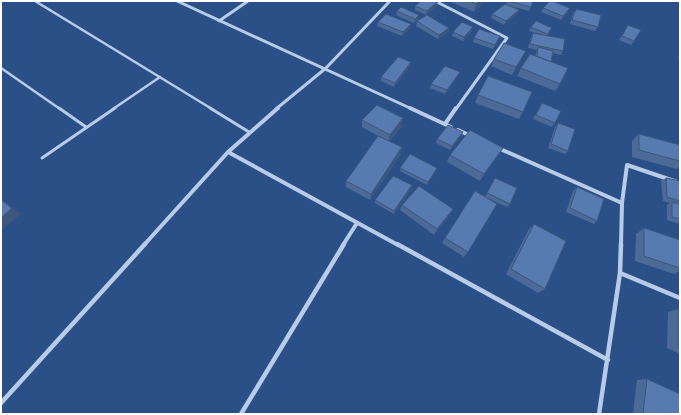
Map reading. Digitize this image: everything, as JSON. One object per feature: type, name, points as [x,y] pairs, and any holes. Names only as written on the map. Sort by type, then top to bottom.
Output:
[{"type":"street","points":[[177,1],[326,68],[473,137]]},
{"type":"street","points":[[220,21],[248,1]]},
{"type":"street","points":[[1,403],[228,152],[326,68],[390,1]]},
{"type":"street","points":[[435,1],[507,38],[445,124]]},
{"type":"street","points":[[494,146],[622,203]]},
{"type":"street","points":[[228,152],[608,360]]},
{"type":"street","points":[[600,414],[620,273],[622,203],[627,165],[680,183]]},
{"type":"street","points":[[241,414],[357,223]]},
{"type":"street","points":[[620,273],[680,298]]},
{"type":"lane","points":[[35,1],[250,132]]},
{"type":"lane","points":[[1,68],[86,127]]},
{"type":"lane","points":[[42,158],[160,77]]},
{"type":"building","points":[[421,1],[438,1],[427,11],[415,6]]},
{"type":"building","points":[[469,1],[479,1],[476,4]]},
{"type":"building","points":[[508,1],[533,1],[531,7]]},
{"type":"building","points":[[550,1],[570,8],[563,16],[543,8]]},
{"type":"building","points":[[505,4],[519,10],[506,21],[492,14]]},
{"type":"building","points":[[401,7],[419,15],[415,19],[397,11]]},
{"type":"building","points":[[576,9],[601,15],[598,27],[572,20]]},
{"type":"building","points":[[386,14],[411,24],[403,32],[378,22]]},
{"type":"building","points":[[427,15],[449,28],[439,35],[417,21]]},
{"type":"building","points":[[536,21],[552,28],[547,34],[531,27]]},
{"type":"building","points":[[462,22],[473,27],[464,37],[453,32]]},
{"type":"building","points":[[628,25],[641,30],[634,41],[622,36]]},
{"type":"building","points":[[479,29],[500,36],[495,45],[474,38]]},
{"type":"building","points":[[533,33],[565,39],[563,51],[530,44]]},
{"type":"building","points":[[504,43],[526,51],[516,67],[494,59]]},
{"type":"building","points":[[538,47],[553,51],[551,62],[537,56]]},
{"type":"building","points":[[530,54],[568,68],[560,84],[521,68]]},
{"type":"building","points":[[398,57],[411,62],[395,83],[381,77]]},
{"type":"building","points":[[445,66],[460,72],[447,90],[431,84]]},
{"type":"building","points":[[488,76],[532,92],[523,112],[478,95]]},
{"type":"building","points":[[542,103],[561,111],[555,123],[536,115]]},
{"type":"building","points":[[377,105],[403,118],[390,135],[362,120]]},
{"type":"building","points":[[558,123],[575,129],[568,151],[551,144]]},
{"type":"building","points":[[448,125],[463,132],[452,146],[437,139]]},
{"type":"building","points":[[470,130],[503,148],[484,174],[450,155]]},
{"type":"building","points":[[639,134],[680,145],[680,161],[639,150]]},
{"type":"building","points":[[378,136],[402,147],[371,194],[346,181]]},
{"type":"building","points":[[410,154],[437,168],[428,182],[400,168]]},
{"type":"building","points":[[393,176],[412,185],[394,211],[375,200]]},
{"type":"building","points":[[495,178],[517,188],[510,204],[487,193]]},
{"type":"building","points":[[666,178],[680,181],[680,201],[667,197]]},
{"type":"building","points":[[419,186],[453,209],[437,229],[402,205]]},
{"type":"building","points":[[577,187],[604,199],[597,221],[570,208]]},
{"type":"building","points":[[475,191],[497,204],[468,252],[445,238]]},
{"type":"building","points":[[1,200],[12,208],[1,218]]},
{"type":"building","points":[[672,202],[680,204],[680,219],[672,217]]},
{"type":"building","points":[[534,224],[566,241],[545,289],[511,269]]},
{"type":"building","points":[[644,228],[680,240],[680,268],[644,256]]},
{"type":"building","points":[[678,309],[680,310],[680,347],[678,346]]},
{"type":"building","points":[[647,379],[680,394],[680,414],[643,414]]}]
